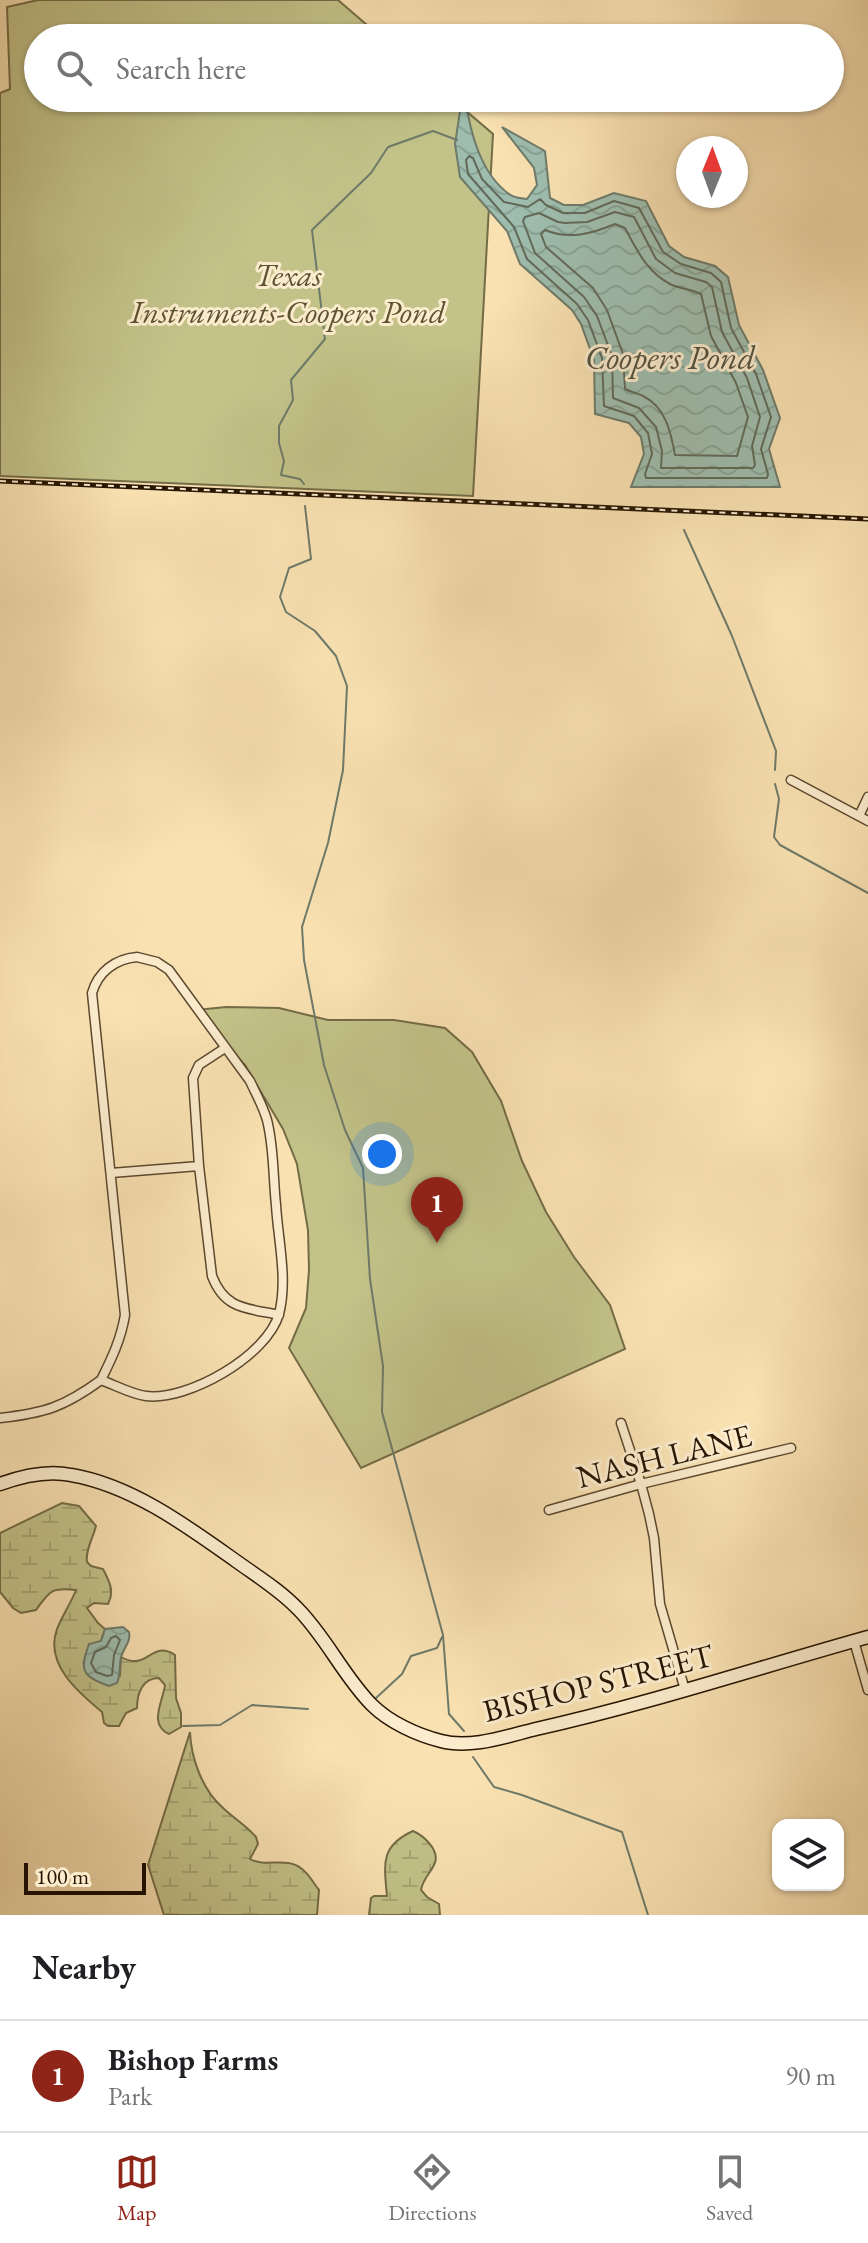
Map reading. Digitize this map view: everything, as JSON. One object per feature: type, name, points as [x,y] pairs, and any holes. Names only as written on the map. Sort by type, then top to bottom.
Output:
[{"type":"street","points":[[791,780],[864,818],[868,797]]},
{"type":"street","points":[[0,1418],[38,1413],[78,1397],[101,1380],[122,1332],[125,1315],[92,993],[95,982],[103,972],[126,958],[145,958],[169,970],[182,985],[250,1081],[259,1099],[271,1143],[283,1280],[279,1315],[271,1333],[237,1365],[185,1391],[167,1395],[148,1396],[101,1380]]},
{"type":"street","points":[[225,1048],[210,1056],[195,1071],[193,1078],[199,1166],[212,1276],[224,1299],[235,1305],[279,1315]]},
{"type":"street","points":[[111,1173],[199,1166]]},
{"type":"street","points":[[621,1423],[654,1538],[660,1604],[685,1690]]},
{"type":"street","name":"NASH LANE","points":[[549,1510],[791,1448]]},
{"type":"street","name":"BISHOP STREET","points":[[0,1484],[42,1474],[68,1474],[116,1489],[179,1520],[299,1609],[372,1705],[402,1726],[442,1741],[490,1740],[597,1716],[868,1637]]},
{"type":"street","points":[[854,1641],[868,1690]]},
{"type":"green space","name":"Texas Instruments-Coopers Pond","points":[[38,0],[338,0],[366,24],[24,24],[24,112],[467,112],[493,134],[473,496],[0,476],[0,93],[10,89],[7,7]]},
{"type":"green space","points":[[279,1008],[328,1020],[394,1020],[445,1028],[472,1052],[501,1101],[522,1161],[546,1212],[574,1257],[610,1305],[625,1349],[361,1468],[289,1348],[306,1308],[309,1270],[308,1230],[297,1164],[283,1129],[245,1065],[196,1010]]},
{"type":"green space","points":[[62,1503],[79,1506],[96,1526],[87,1562],[103,1569],[111,1595],[108,1604],[94,1603],[87,1608],[105,1629],[101,1641],[120,1674],[121,1657],[137,1661],[160,1651],[175,1655],[176,1698],[181,1727],[169,1734],[159,1725],[158,1712],[165,1685],[159,1678],[145,1684],[139,1692],[137,1708],[126,1713],[119,1726],[108,1726],[104,1723],[102,1712],[74,1687],[59,1666],[54,1642],[76,1590],[56,1590],[36,1610],[21,1613],[0,1592],[0,1533]]},
{"type":"green space","points":[[190,1732],[195,1762],[203,1782],[215,1800],[256,1837],[258,1844],[250,1859],[263,1863],[290,1863],[305,1871],[319,1890],[317,1915],[164,1915],[148,1865]]},
{"type":"green space","points":[[413,1831],[424,1837],[434,1850],[435,1862],[421,1890],[439,1904],[440,1915],[369,1915],[371,1898],[387,1896],[385,1865],[389,1850]]},
{"type":"water","name":"Coopers Pond","points":[[460,112],[468,112],[473,137],[491,175],[511,195],[527,199],[537,185],[534,168],[502,127],[545,151],[550,198],[564,205],[583,205],[614,193],[646,201],[669,246],[684,257],[715,266],[728,277],[739,325],[763,370],[780,418],[769,449],[780,487],[631,487],[644,454],[641,437],[629,423],[595,414],[594,360],[581,324],[572,310],[520,264],[507,231],[460,177],[455,144]]},
{"type":"water","points":[[123,1627],[129,1632],[129,1639],[121,1657],[117,1683],[109,1686],[88,1675],[84,1661],[89,1644],[101,1641],[105,1629]]},
{"type":"waterway","points":[[304,484],[300,479],[281,475],[284,461],[279,443],[279,426],[293,400],[291,380],[325,339],[312,230],[371,173],[388,147],[433,131],[457,140]]},
{"type":"waterway","points":[[305,506],[311,559],[289,568],[280,597],[286,612],[315,631],[336,656],[347,686],[343,770],[328,843],[302,927],[304,960],[324,1065],[345,1130],[363,1168],[370,1279],[383,1366],[382,1412],[443,1635],[449,1714],[464,1731]]},
{"type":"waterway","points":[[684,530],[732,636],[776,751],[775,770]]},
{"type":"waterway","points":[[775,784],[779,799],[774,837],[780,845],[868,893]]},
{"type":"waterway","points":[[376,1698],[402,1674],[411,1656],[437,1648],[442,1637]]},
{"type":"waterway","points":[[183,1726],[220,1725],[252,1705],[308,1709]]},
{"type":"waterway","points":[[473,1757],[494,1787],[622,1832],[648,1915]]},
{"type":"railway","points":[[0,481],[868,519]]},
{"type":"place","name":"Bishop Farms","points":[[437,1243]]}]
